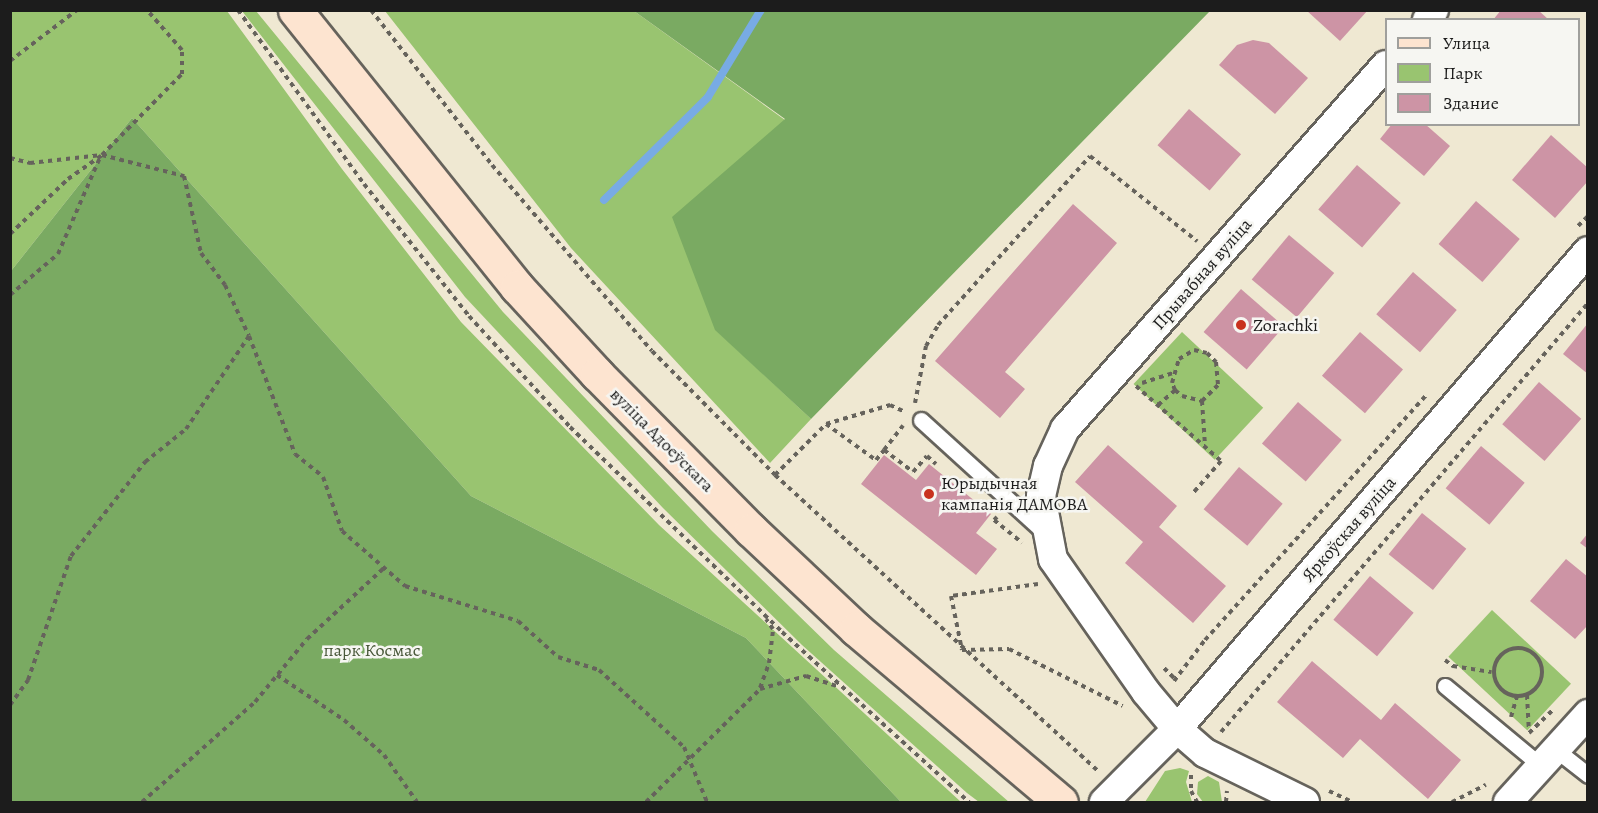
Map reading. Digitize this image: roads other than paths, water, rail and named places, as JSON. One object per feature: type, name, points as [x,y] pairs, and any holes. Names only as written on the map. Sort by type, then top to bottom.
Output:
[{"type":"main road","name":"вуліца Адоеўскага","points":[[304,17],[517,287],[605,382],[751,530],[856,628],[1061,802]]},
{"type":"street","name":"Прывабная вуліца","points":[[1036,540],[1041,496],[1048,466],[1065,429],[1385,66]]},
{"type":"street","name":"Яркоўская вуліца","points":[[1104,802],[1177,729],[1580,242]]},
{"type":"street","points":[[1036,540],[1053,559],[1146,692],[1177,729],[1205,753],[1305,802]]},
{"type":"street","points":[[1508,802],[1587,714]]},
{"type":"lane","points":[[913,422],[1036,540]]},
{"type":"lane","points":[[1445,686],[1548,757],[1587,775]]},
{"type":"waterway","points":[[604,200],[708,97],[761,10]]},
{"type":"place","name":"Zorachki","points":[[1241,325]]},
{"type":"place","name":"Юрыдычная кампанія ДАМОВА","points":[[929,494]]},
{"type":"park label","name":"парк Космас","points":[[372,650]]}]
